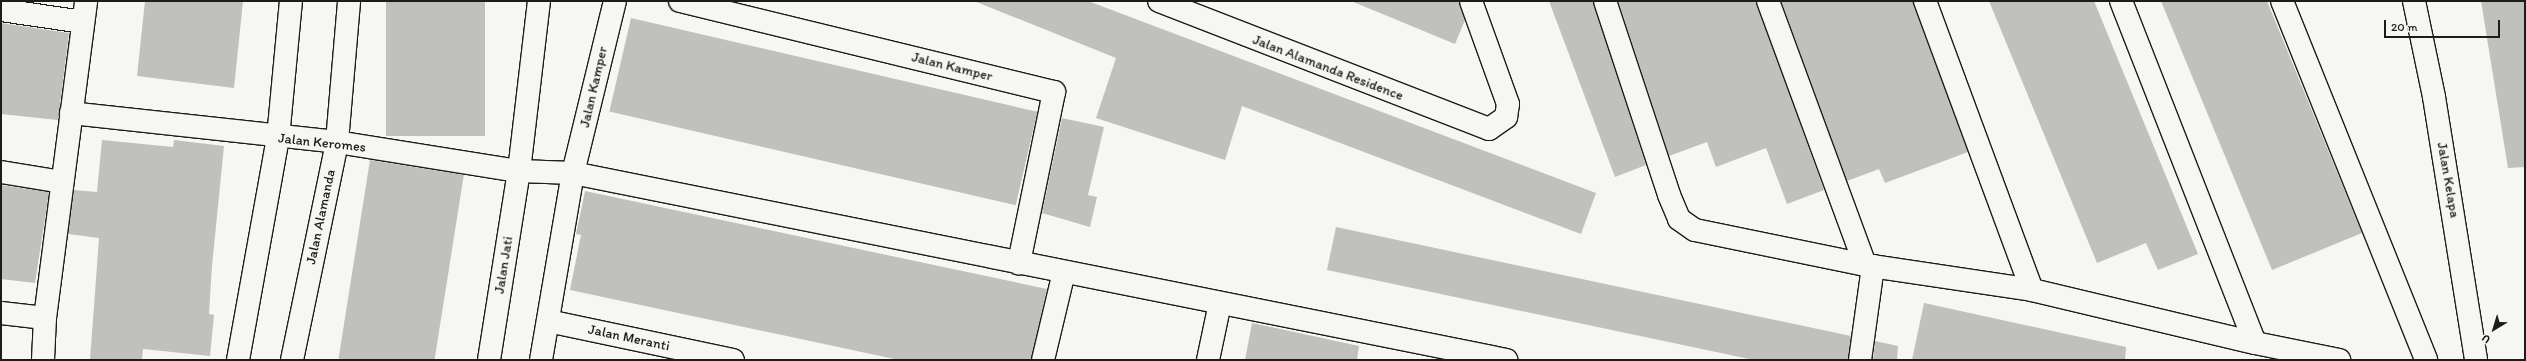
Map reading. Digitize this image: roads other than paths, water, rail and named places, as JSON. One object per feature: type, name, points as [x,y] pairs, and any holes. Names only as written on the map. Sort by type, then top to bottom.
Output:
[{"type":"street","points":[[43,360],[45,318],[86,1]]},
{"type":"street","points":[[238,360],[278,138],[291,1]]},
{"type":"street","name":"Jalan Alamanda","points":[[292,360],[337,142],[350,1]]},
{"type":"street","name":"Jalan Jati","points":[[489,360],[519,171],[539,1]]},
{"type":"street","name":"Jalan Kamper","points":[[574,173],[615,1]]},
{"type":"street","name":"Jalan Kamper","points":[[680,1],[1054,92],[1019,263]]},
{"type":"street","name":"Jalan Alamanda Residence","points":[[1159,1],[1477,126],[1489,129],[1499,125],[1506,117],[1508,104],[1471,1]]},
{"type":"street","points":[[1605,1],[1679,219],[1695,230],[1869,265],[2032,290],[2256,343],[2298,356],[2339,360]]},
{"type":"street","points":[[1768,1],[1869,265],[1860,360]]},
{"type":"street","points":[[1925,1],[2032,290]]},
{"type":"street","points":[[2120,1],[2256,343]]},
{"type":"street","points":[[2282,1],[2426,360]]},
{"type":"street","name":"Jalan Kelapa","points":[[2414,1],[2434,97],[2476,360]]},
{"type":"street","points":[[1,10],[83,22]]},
{"type":"street","name":"Jalan Keromes","points":[[71,113],[278,138],[337,142],[519,171],[574,173],[1506,360]]},
{"type":"street","points":[[1,172],[62,182]]},
{"type":"street","points":[[541,360],[574,173]]},
{"type":"street","points":[[1043,360],[1064,272]]},
{"type":"street","points":[[1208,360],[1220,303]]},
{"type":"street","points":[[1,313],[45,318]]},
{"type":"street","name":"Jalan Meranti","points":[[548,320],[733,360]]}]
